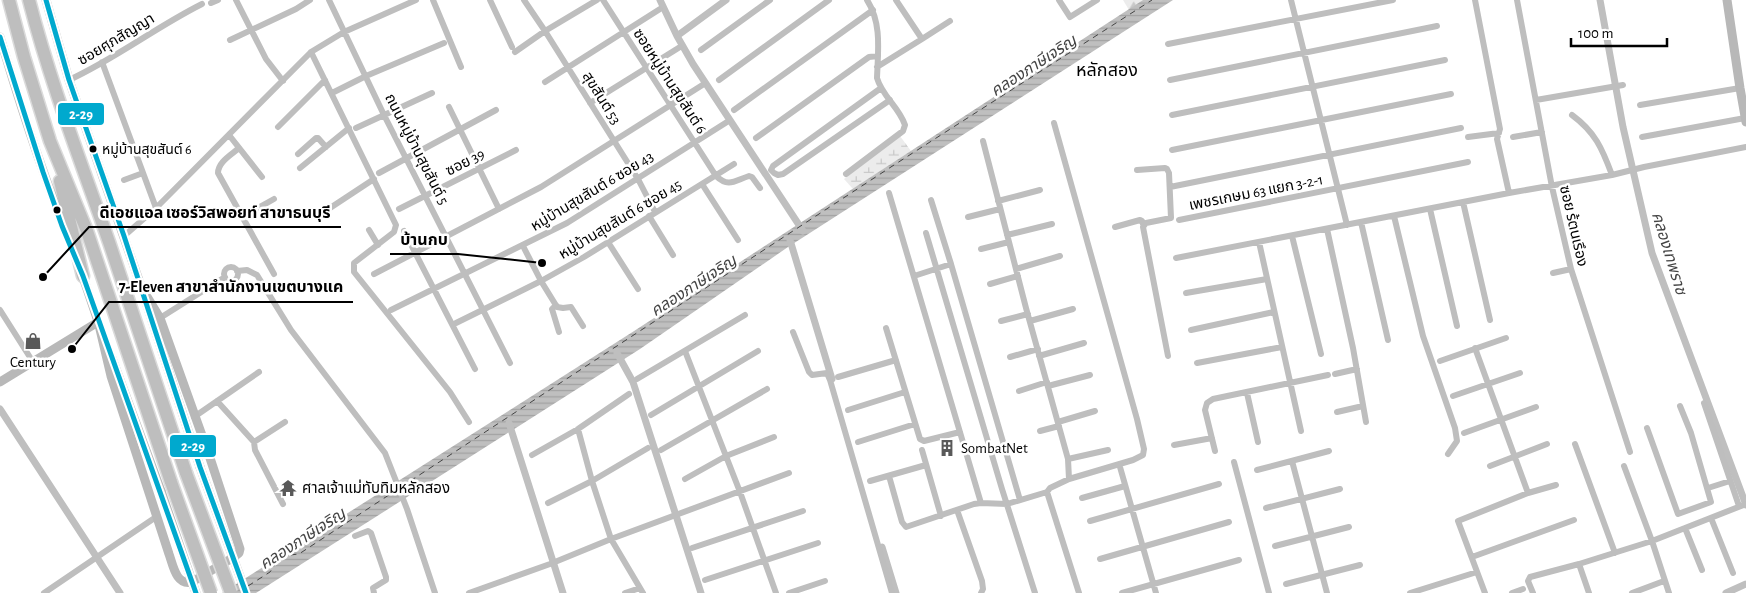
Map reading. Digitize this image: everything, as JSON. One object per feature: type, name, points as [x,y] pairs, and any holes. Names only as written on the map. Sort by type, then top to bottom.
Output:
[{"type":"highway","points":[[9,0],[24,57],[50,141],[83,276]]},
{"type":"highway","points":[[30,0],[32,13],[61,106],[112,251],[186,473],[231,593]]},
{"type":"highway","points":[[50,141],[87,231],[170,482],[211,593]]},
{"type":"main road","points":[[46,0],[69,80],[124,236],[200,467],[246,593]]},
{"type":"main road","points":[[1727,0],[1746,120]]},
{"type":"main road","points":[[0,37],[62,226],[83,276],[196,593]]},
{"type":"main road","points":[[99,323],[111,376],[156,517],[178,578],[181,582],[187,584],[238,553],[238,544],[160,318],[140,285]]},
{"type":"main road","points":[[0,382],[99,323]]},
{"type":"street","points":[[236,0],[266,59],[283,81]]},
{"type":"street","points":[[230,40],[296,9],[310,0]]},
{"type":"street","name":"ถนนหมู่บ้านสุขสันต์ 5","points":[[329,0],[384,115],[510,363]]},
{"type":"street","points":[[124,236],[156,208],[311,52],[344,32],[416,0]]},
{"type":"street","points":[[434,0],[461,68]]},
{"type":"street","points":[[490,0],[514,49],[597,0]]},
{"type":"street","name":"สุขสันต์ 53","points":[[524,0],[638,179],[652,214],[673,254]]},
{"type":"street","name":"ซอยหมู่บ้านสุขสันต์ 6","points":[[603,0],[716,176]]},
{"type":"street","points":[[701,50],[770,0]]},
{"type":"street","points":[[719,80],[829,0]]},
{"type":"street","points":[[846,174],[903,130],[905,125],[903,118],[881,88],[877,78],[878,30],[874,10],[867,0]]},
{"type":"street","points":[[1058,0],[1070,17],[1097,0]]},
{"type":"street","points":[[1291,0],[1347,225]]},
{"type":"street","points":[[1168,44],[1392,0]]},
{"type":"street","points":[[1475,0],[1500,129],[1497,138],[1508,193]]},
{"type":"street","name":"ซอย ร้ตนเรึอง","points":[[1517,0],[1552,187],[1571,269],[1630,452]]},
{"type":"street","points":[[899,1],[922,40]]},
{"type":"street","name":"ซอยศุภสัญญา","points":[[69,80],[86,72],[179,15],[202,4]]},
{"type":"street","points":[[545,82],[660,9]]},
{"type":"street","points":[[734,110],[874,10]]},
{"type":"street","points":[[877,67],[950,21]]},
{"type":"street","points":[[1170,80],[1437,26]]},
{"type":"street","points":[[332,93],[366,76],[444,43]]},
{"type":"street","points":[[590,103],[680,47]]},
{"type":"street","points":[[311,52],[377,176],[396,225],[394,232],[354,263],[354,272],[450,392],[469,422]]},
{"type":"street","points":[[756,138],[869,57],[878,56]]},
{"type":"street","points":[[1172,116],[1445,60]]},
{"type":"street","points":[[102,62],[156,208]]},
{"type":"street","points":[[278,127],[325,80]]},
{"type":"street","points":[[374,274],[541,187],[704,84]]},
{"type":"street","points":[[1536,100],[1621,85]]},
{"type":"street","points":[[881,88],[772,166],[771,170],[778,175],[783,174],[890,100]]},
{"type":"street","points":[[1640,105],[1740,88]]},
{"type":"street","points":[[300,168],[353,128],[432,93]]},
{"type":"street","points":[[1172,150],[1451,94]]},
{"type":"street","points":[[449,107],[499,209]]},
{"type":"street","points":[[327,210],[406,157],[496,110]]},
{"type":"street","points":[[1572,115],[1586,125],[1595,137],[1612,175]]},
{"type":"street","points":[[1642,137],[1746,120]]},
{"type":"street","name":"หมู่บ้านสุขสันต์ 6 ซอย 43","points":[[391,310],[566,223],[727,122]]},
{"type":"street","points":[[889,476],[903,525],[909,526],[981,503],[1007,504],[1047,492],[1050,488],[1069,479],[1134,460],[1143,454],[1144,449],[1130,391],[1054,123]]},
{"type":"street","points":[[1170,187],[1462,128]]},
{"type":"street","points":[[1513,137],[1542,132]]},
{"type":"street","points":[[1468,137],[1499,133]]},
{"type":"street","points":[[229,135],[262,177]]},
{"type":"street","points":[[298,154],[316,138],[326,147]]},
{"type":"street","points":[[983,141],[1068,459],[1069,479]]},
{"type":"street","points":[[1176,258],[1508,193],[1552,187],[1746,147]]},
{"type":"street","points":[[239,148],[221,163],[218,173],[274,274]]},
{"type":"street","name":"ซอย 39","points":[[398,209],[516,150]]},
{"type":"street","name":"เพชรเกษม 63 แยก 3-2-1","points":[[1179,220],[1468,162]]},
{"type":"street","name":"หมู่บ้านสุขสันต์ 6 ซอย 45","points":[[456,323],[541,280],[608,242],[734,164]]},
{"type":"street","points":[[1137,170],[1168,169],[1170,218],[1144,224]]},
{"type":"street","points":[[124,180],[143,173]]},
{"type":"street","points":[[716,176],[723,183],[730,183],[749,176],[752,177],[760,188]]},
{"type":"street","points":[[702,184],[738,240]]},
{"type":"street","points":[[998,201],[1040,190]]},
{"type":"street","points":[[889,193],[981,503]]},
{"type":"street","points":[[242,217],[274,199]]},
{"type":"street","points":[[931,200],[952,264],[1020,500]]},
{"type":"street","points":[[1463,202],[1490,320]]},
{"type":"street","points":[[968,217],[1000,209]]},
{"type":"street","points":[[1430,209],[1457,326]]},
{"type":"street","points":[[1394,216],[1423,336],[1455,428],[1456,441],[1448,454]]},
{"type":"street","points":[[1116,227],[1140,220],[1144,224]]},
{"type":"street","points":[[1361,222],[1388,340]]},
{"type":"street","points":[[981,249],[1052,224]]},
{"type":"street","points":[[1144,224],[1142,227],[1168,356]]},
{"type":"street","points":[[1327,229],[1357,369],[1366,422]]},
{"type":"street","points":[[369,230],[378,245]]},
{"type":"street","points":[[404,231],[475,369]]},
{"type":"street","points":[[926,233],[1035,593]]},
{"type":"street","points":[[1292,236],[1321,354]]},
{"type":"street","points":[[608,242],[638,289]]},
{"type":"street","points":[[1259,242],[1301,431]]},
{"type":"street","points":[[523,246],[556,305],[563,308],[568,306],[573,308],[583,326]]},
{"type":"street","points":[[990,284],[1060,256]]},
{"type":"street","points":[[914,276],[952,264]]},
{"type":"street","points":[[1553,273],[1571,269]]},
{"type":"street","points":[[160,318],[225,277],[233,280],[236,277],[237,271],[247,270],[257,275],[291,330],[385,453],[407,509],[435,593]]},
{"type":"street","points":[[1186,293],[1267,279]]},
{"type":"street","points":[[556,305],[552,309],[552,314],[559,332]]},
{"type":"street","points":[[1001,321],[1029,318],[1073,309]]},
{"type":"street","points":[[0,310],[33,362]]},
{"type":"street","points":[[1191,330],[1274,312]]},
{"type":"street","points":[[637,379],[745,315]]},
{"type":"street","points":[[886,328],[915,424],[922,441],[960,432]]},
{"type":"street","points":[[793,332],[809,372],[812,375],[827,373],[830,380],[892,593]]},
{"type":"street","points":[[1440,361],[1506,338]]},
{"type":"street","points":[[1010,357],[1084,343]]},
{"type":"street","points":[[1197,363],[1282,347]]},
{"type":"street","points":[[1475,348],[1528,493]]},
{"type":"street","points":[[651,415],[758,351]]},
{"type":"street","points":[[685,352],[740,492],[776,593]]},
{"type":"street","points":[[838,377],[896,360]]},
{"type":"street","points":[[1215,451],[1205,410],[1207,403],[1213,399],[1357,369]]},
{"type":"street","points":[[194,417],[259,372]]},
{"type":"street","points":[[1453,396],[1520,373]]},
{"type":"street","points":[[1019,390],[1090,375]]},
{"type":"street","points":[[661,450],[768,389]]},
{"type":"street","points":[[848,410],[906,392]]},
{"type":"street","points":[[1247,393],[1258,442]]},
{"type":"street","points":[[532,455],[578,429],[629,394]]},
{"type":"street","points":[[217,402],[254,442],[255,450],[282,504]]},
{"type":"street","points":[[1533,593],[1528,581],[1530,577],[1652,541],[1742,505],[1730,481],[1704,403]]},
{"type":"street","points":[[1337,412],[1363,406]]},
{"type":"street","points":[[1680,406],[1708,488],[1714,516],[1733,572]]},
{"type":"street","points":[[1464,433],[1536,407]]},
{"type":"street","points":[[1040,431],[1095,411]]},
{"type":"street","points":[[254,442],[285,422]]},
{"type":"street","points":[[858,442],[915,424]]},
{"type":"street","points":[[1647,428],[1677,513],[1679,515],[1711,502]]},
{"type":"street","points":[[578,429],[592,481],[611,539],[642,590],[625,593]]},
{"type":"street","points":[[685,479],[726,456],[774,437]]},
{"type":"street","points":[[1174,445],[1212,438]]},
{"type":"street","points":[[1490,466],[1548,444]]},
{"type":"street","points":[[1575,444],[1615,553]]},
{"type":"street","points":[[548,503],[592,481],[648,448]]},
{"type":"street","points":[[922,450],[941,516]]},
{"type":"street","points":[[1068,459],[1108,450]]},
{"type":"street","points":[[1257,470],[1329,451]]},
{"type":"street","points":[[1292,461],[1327,593]]},
{"type":"street","points":[[1234,462],[1269,593]]},
{"type":"street","points":[[870,481],[926,465]]},
{"type":"street","points":[[1624,466],[1669,593]]},
{"type":"street","points":[[1120,467],[1156,593]]},
{"type":"street","points":[[469,593],[559,561],[611,539],[789,473]]},
{"type":"street","points":[[1708,488],[1730,481]]},
{"type":"street","points":[[1090,522],[1219,484]]},
{"type":"street","points":[[1485,593],[1458,521],[1528,493],[1556,485]]},
{"type":"street","points":[[1082,498],[1125,486]]},
{"type":"street","points":[[1266,508],[1340,489]]},
{"type":"street","points":[[1047,492],[1079,593]]},
{"type":"street","points":[[957,510],[982,581],[983,589],[980,593]]},
{"type":"street","points":[[692,548],[803,511]]},
{"type":"street","points":[[44,593],[156,517]]},
{"type":"street","points":[[1472,557],[1574,520]]},
{"type":"street","points":[[1100,559],[1229,522]]},
{"type":"street","points":[[1276,546],[1349,527]]},
{"type":"street","points":[[1685,528],[1702,570]]},
{"type":"street","points":[[356,536],[368,531],[372,533],[386,577],[386,580],[373,588],[374,593]]},
{"type":"street","points":[[705,580],[818,543]]},
{"type":"street","points":[[1122,593],[1239,560]]},
{"type":"street","points":[[1579,564],[1589,593]]},
{"type":"street","points":[[1286,584],[1360,565]]},
{"type":"street","points":[[1410,593],[1477,572]]},
{"type":"street","points":[[789,593],[825,581]]},
{"type":"street","points":[[1632,593],[1664,581]]},
{"type":"street","points":[[491,586],[494,593]]},
{"type":"street","points":[[1512,593],[1523,589]]},
{"type":"green space","points":[[1123,0],[1143,0],[1129,10]]},
{"type":"green space","points":[[900,136],[911,151],[853,189],[844,179]]},
{"type":"shaded area","points":[[1143,0],[1173,0],[788,247],[640,349],[256,593],[222,593],[631,333]]},
{"type":"waterway","points":[[660,0],[693,64],[803,231]]},
{"type":"waterway","points":[[677,36],[726,0]]},
{"type":"waterway","name":"คลองเทพราช","points":[[1600,0],[1623,127],[1652,253],[1746,505]]},
{"type":"waterway","points":[[790,240],[832,379]]},
{"type":"waterway","points":[[617,353],[633,382],[701,593]]},
{"type":"waterway","points":[[0,409],[120,593]]},
{"type":"waterway","points":[[509,423],[563,593]]},
{"type":"waterway","points":[[882,547],[896,593]]},
{"type":"waterway","points":[[1726,593],[1746,584]]},
{"type":"ferry route","points":[[401,487],[894,165],[1152,0]]},
{"type":"ferry route","points":[[248,586],[270,572],[281,556],[299,554],[398,489]]},
{"type":"transit line","name":"2-29","points":[[46,0],[69,80],[124,236],[200,467],[246,593]]},
{"type":"transit line","name":"2-29","points":[[0,37],[62,226],[83,276],[196,593]]},
{"type":"place","name":"หมู่บ้านสุขสันต์ 6","points":[[93,149]]},
{"type":"place","name":"บ้านกบ","points":[[542,263]]},
{"type":"place","name":"ดีเอชแอล เซอร์วิสพอยท์ สาขาธนบุรี","points":[[43,277]]},
{"type":"place","name":"Century","points":[[33,341]]},
{"type":"place","name":"7-Eleven สาขาสำนักงานเขตบางแค","points":[[72,349]]},
{"type":"place","name":"SombatNet","points":[[947,448]]},
{"type":"place","name":"ศาลเจ้าแม่ทับทิมหลักสอง","points":[[288,488]]},
{"type":"district","name":"หลักสอง","points":[[1107,70]]},
{"type":"water label","name":"คลองภาษีเจริญ","points":[[1033,65]]},
{"type":"water label","name":"คลองภาษีเจริญ","points":[[693,285]]},
{"type":"water label","name":"คลองภาษีเจริญ","points":[[302,538]]}]
